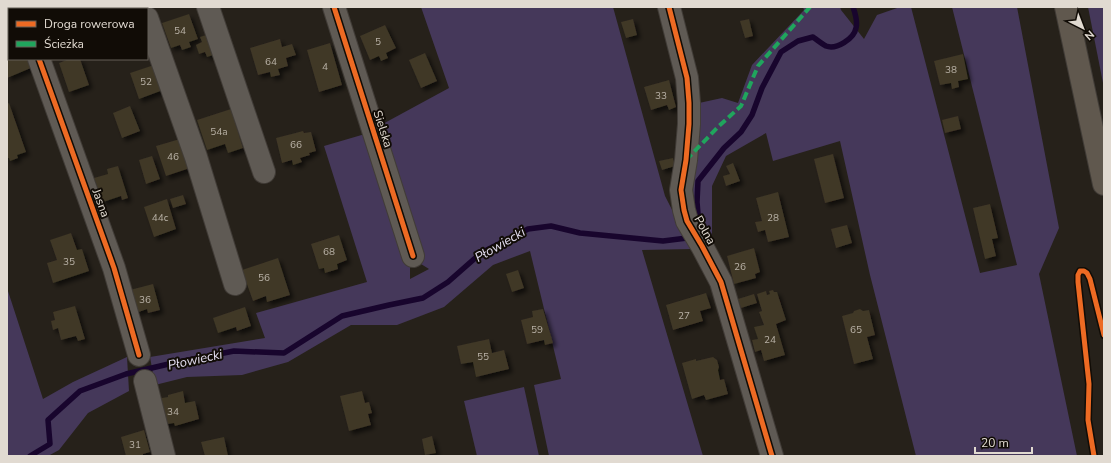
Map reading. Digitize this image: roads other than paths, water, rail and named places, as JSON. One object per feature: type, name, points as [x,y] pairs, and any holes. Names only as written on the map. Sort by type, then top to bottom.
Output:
[{"type":"main road","points":[[1066,7],[1104,184]]},
{"type":"street","points":[[208,7],[264,172]]},
{"type":"street","name":"Sielska","points":[[334,7],[413,256]]},
{"type":"street","name":"Polna","points":[[669,7],[686,78],[689,103],[686,160],[681,190],[687,221],[722,282],[772,456]]},
{"type":"street","points":[[148,21],[196,157],[235,284]]},
{"type":"street","name":"Jasna","points":[[39,60],[114,268],[139,355]]},
{"type":"street","points":[[145,381],[164,456]]},
{"type":"waterway","name":"Płowiecki","points":[[699,226],[697,202],[698,181],[724,148],[741,132],[752,115],[762,88],[781,52],[798,41],[813,37],[824,45],[830,47],[844,43],[855,32],[857,25],[853,7]]},
{"type":"waterway","name":"Płowiecki","points":[[30,456],[50,444],[48,420],[80,391],[126,374],[234,351],[284,353],[342,316],[423,298],[448,282],[481,253],[528,229],[551,226],[580,233],[663,241],[687,238],[690,235]]}]
